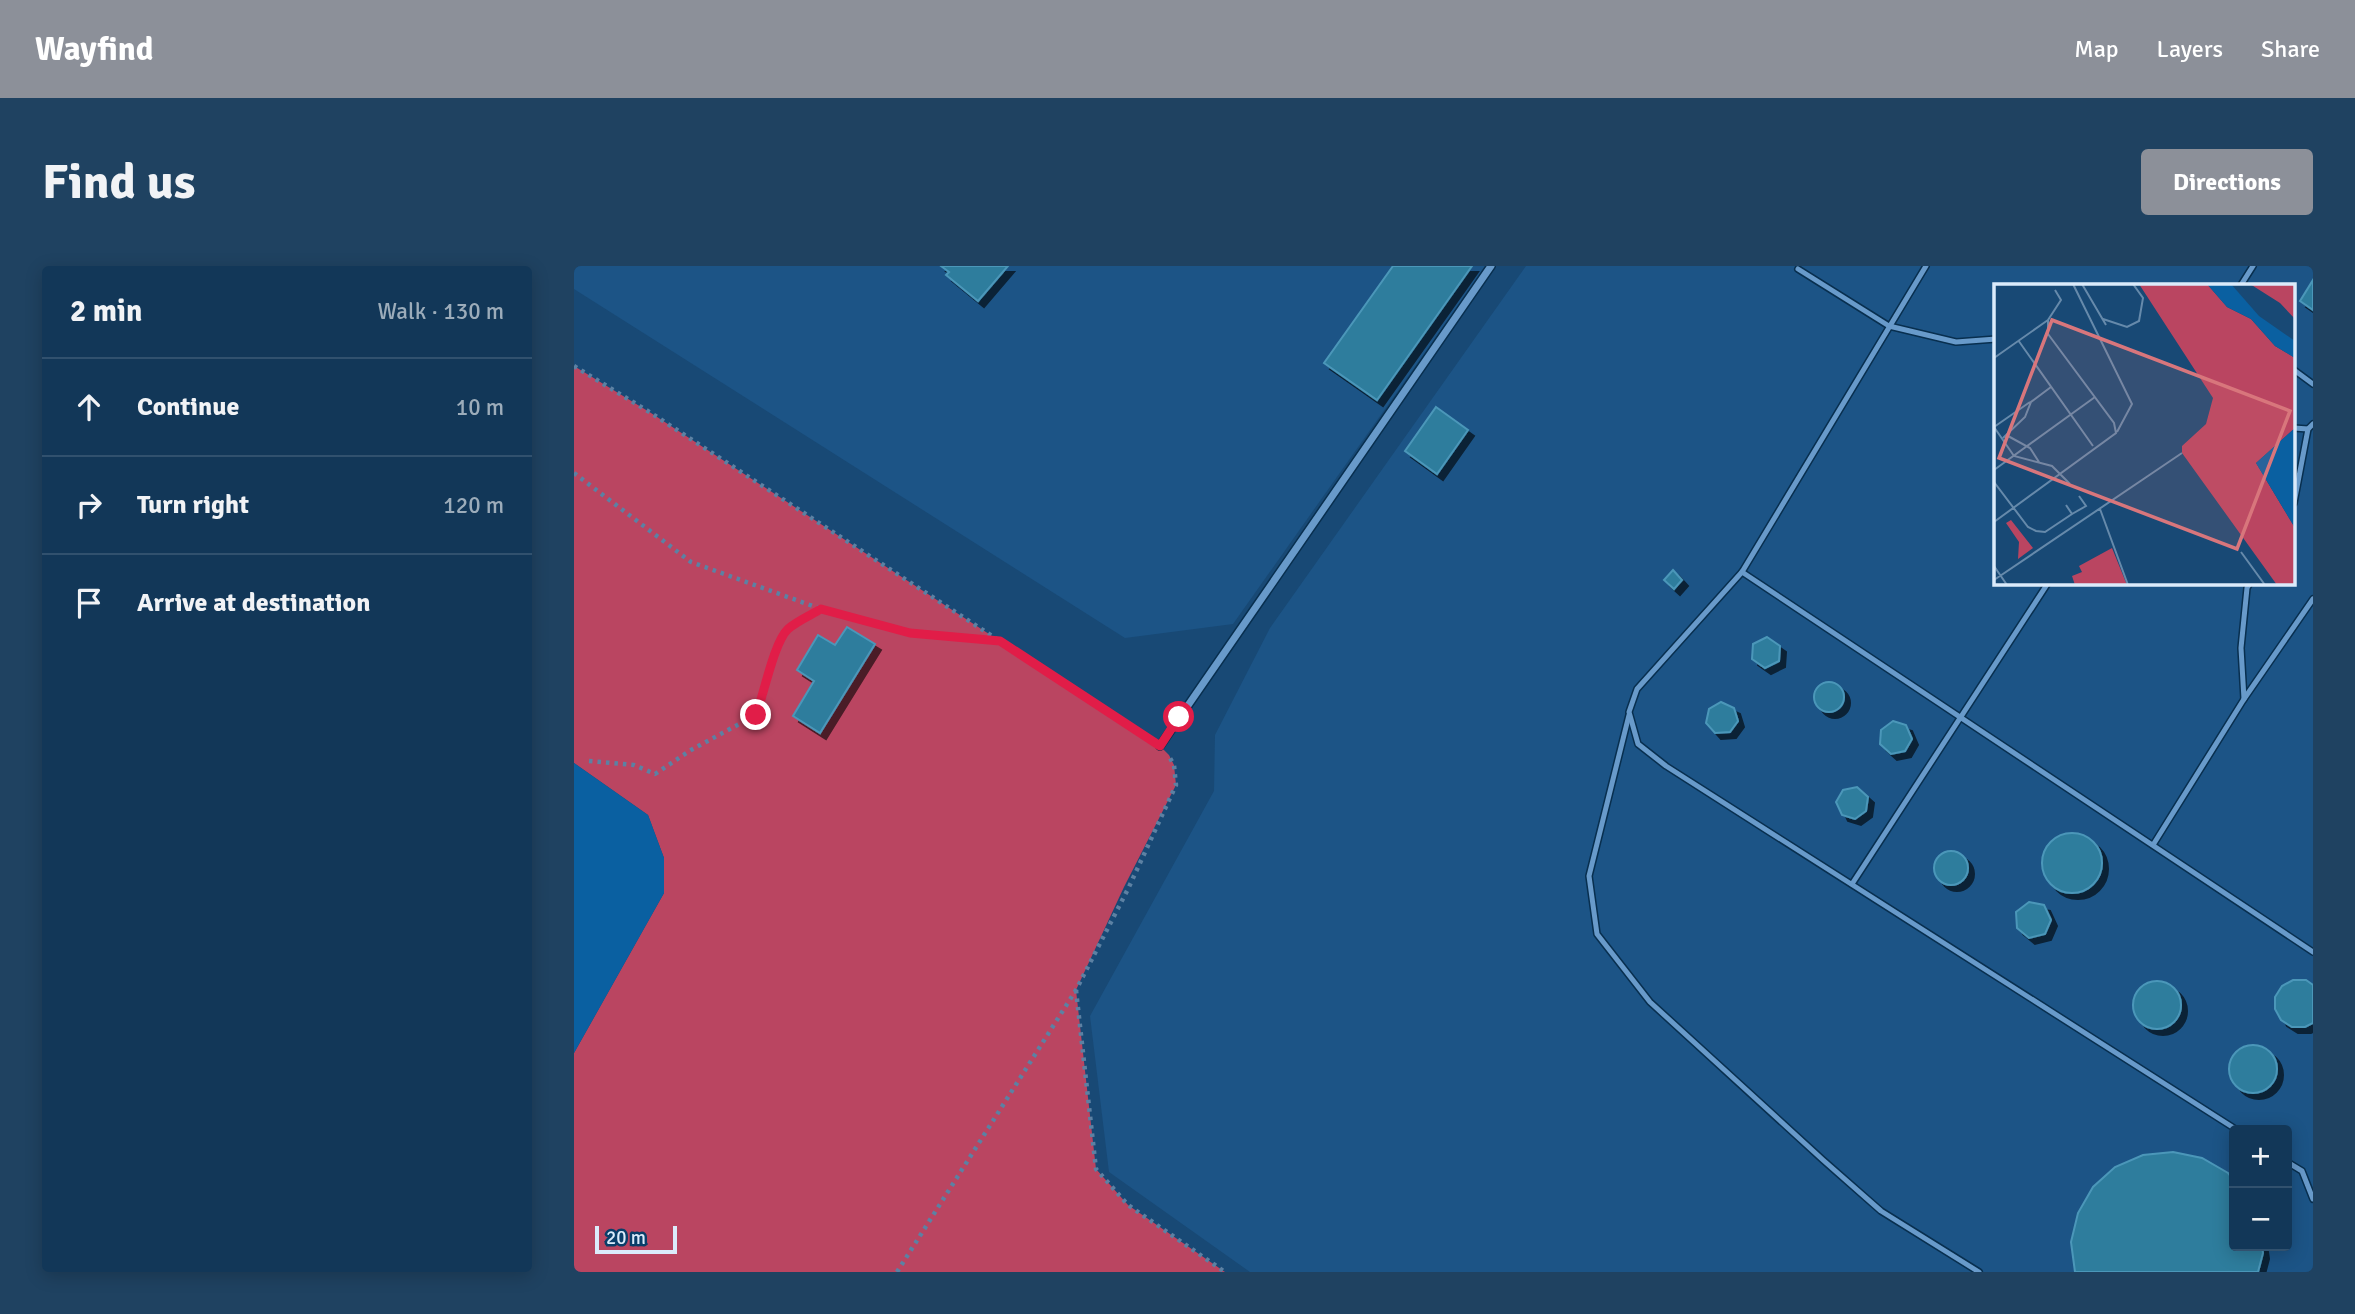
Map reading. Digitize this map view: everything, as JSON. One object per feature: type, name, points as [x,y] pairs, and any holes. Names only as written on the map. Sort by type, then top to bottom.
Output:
[{"type":"street","points":[[1160,746],[1491,266]]},
{"type":"lane","points":[[1926,266],[1742,572],[1637,689],[1589,876],[1597,934],[1650,1002],[1881,1211],[1979,1272]]},
{"type":"lane","points":[[2242,284],[2253,266]]},
{"type":"lane","points":[[1798,268],[1889,326],[1956,342],[1994,339]]},
{"type":"lane","points":[[2296,371],[2313,384]]},
{"type":"lane","points":[[2296,492],[2308,429],[2313,424]]},
{"type":"lane","points":[[2296,428],[2308,429]]},
{"type":"lane","points":[[1742,572],[2313,952]]},
{"type":"lane","points":[[1852,884],[2047,584]]},
{"type":"lane","points":[[2244,699],[2241,648],[2249,584]]},
{"type":"lane","points":[[2153,845],[2244,699],[2313,598]]},
{"type":"lane","points":[[1629,712],[1638,744],[1665,766],[2229,1125]]},
{"type":"lane","points":[[2292,1165],[2302,1171],[2313,1199]]},
{"type":"path","points":[[574,366],[651,413],[1160,746],[1174,765],[1176,785],[1128,889],[1076,990],[897,1272]]},
{"type":"path","points":[[574,473],[691,562],[821,609],[910,633],[1000,641]]},
{"type":"path","points":[[589,761],[634,765],[655,774],[691,750],[756,715],[775,654],[787,630],[821,609]]},
{"type":"path","points":[[1076,990],[1096,1169],[1128,1205],[1225,1272]]},
{"type":"shaded area","points":[[574,266],[1486,266],[1233,624],[1125,638],[574,289]]},
{"type":"shaded area","points":[[1526,266],[2313,266],[2313,1272],[1250,1272],[1109,1172],[1090,1016],[1214,791],[1215,735],[1270,628]]},
{"type":"shaded area","points":[[574,366],[651,413],[1160,746],[1169,755],[1174,765],[1176,785],[1076,990],[1096,1169],[1128,1205],[1225,1272],[574,1272],[574,1053],[664,893],[664,858],[648,815],[574,763]],"holes":[[[847,627],[875,644],[820,732],[793,716],[814,681],[797,669],[818,635],[835,645]]]},
{"type":"shaded area","points":[[574,763],[648,815],[664,858],[664,893],[574,1053]]},
{"type":"building","points":[[941,266],[1008,266],[978,301],[946,275],[949,272]]},
{"type":"building","points":[[1393,266],[1472,266],[1377,400],[1324,363]]},
{"type":"building","points":[[2313,280],[2313,310],[2300,301]]},
{"type":"building","points":[[1436,407],[1468,430],[1437,474],[1405,451]]},
{"type":"building","points":[[1673,570],[1682,580],[1674,589],[1664,580]]},
{"type":"building","points":[[847,627],[875,644],[820,733],[793,716],[814,681],[797,670],[818,635],[835,645]]},
{"type":"building","points":[[1767,637],[1780,646],[1779,661],[1765,668],[1752,659],[1753,644]]},
{"type":"building","points":[[1829,682],[1835,683],[1843,691],[1843,703],[1835,711],[1829,712],[1823,711],[1815,703],[1814,697],[1815,691],[1823,683]]},
{"type":"building","points":[[1721,702],[1734,708],[1738,721],[1730,732],[1715,733],[1706,723],[1709,709]]},
{"type":"building","points":[[1893,721],[1906,725],[1912,739],[1905,751],[1891,754],[1880,744],[1881,730]]},
{"type":"building","points":[[1857,787],[1868,797],[1866,811],[1855,819],[1842,815],[1836,802],[1843,790]]},
{"type":"building","points":[[2066,833],[2078,833],[2097,846],[2102,863],[2100,875],[2089,888],[2078,893],[2066,893],[2047,880],[2042,869],[2042,857],[2055,838]]},
{"type":"building","points":[[1951,851],[1963,856],[1968,868],[1963,880],[1951,885],[1939,880],[1934,868],[1939,856]]},
{"type":"building","points":[[2029,902],[2044,905],[2051,920],[2045,934],[2029,938],[2017,928],[2016,912]]},
{"type":"building","points":[[2293,980],[2306,980],[2313,985],[2313,1023],[2305,1027],[2292,1027],[2281,1020],[2275,1009],[2275,997],[2282,986]]},
{"type":"building","points":[[2157,981],[2174,988],[2181,1005],[2174,1022],[2157,1029],[2140,1022],[2133,1005],[2140,988]]},
{"type":"building","points":[[2253,1045],[2270,1052],[2277,1069],[2270,1086],[2253,1093],[2236,1086],[2229,1069],[2236,1052]]},
{"type":"building","points":[[2173,1152],[2202,1158],[2228,1173],[2229,1251],[2263,1251],[2258,1272],[2075,1272],[2071,1242],[2078,1213],[2093,1187],[2115,1167],[2143,1155]]},
{"type":"route","points":[[756,715],[775,654],[787,630],[821,609],[910,633],[1000,641],[1160,746],[1179,717]]}]
